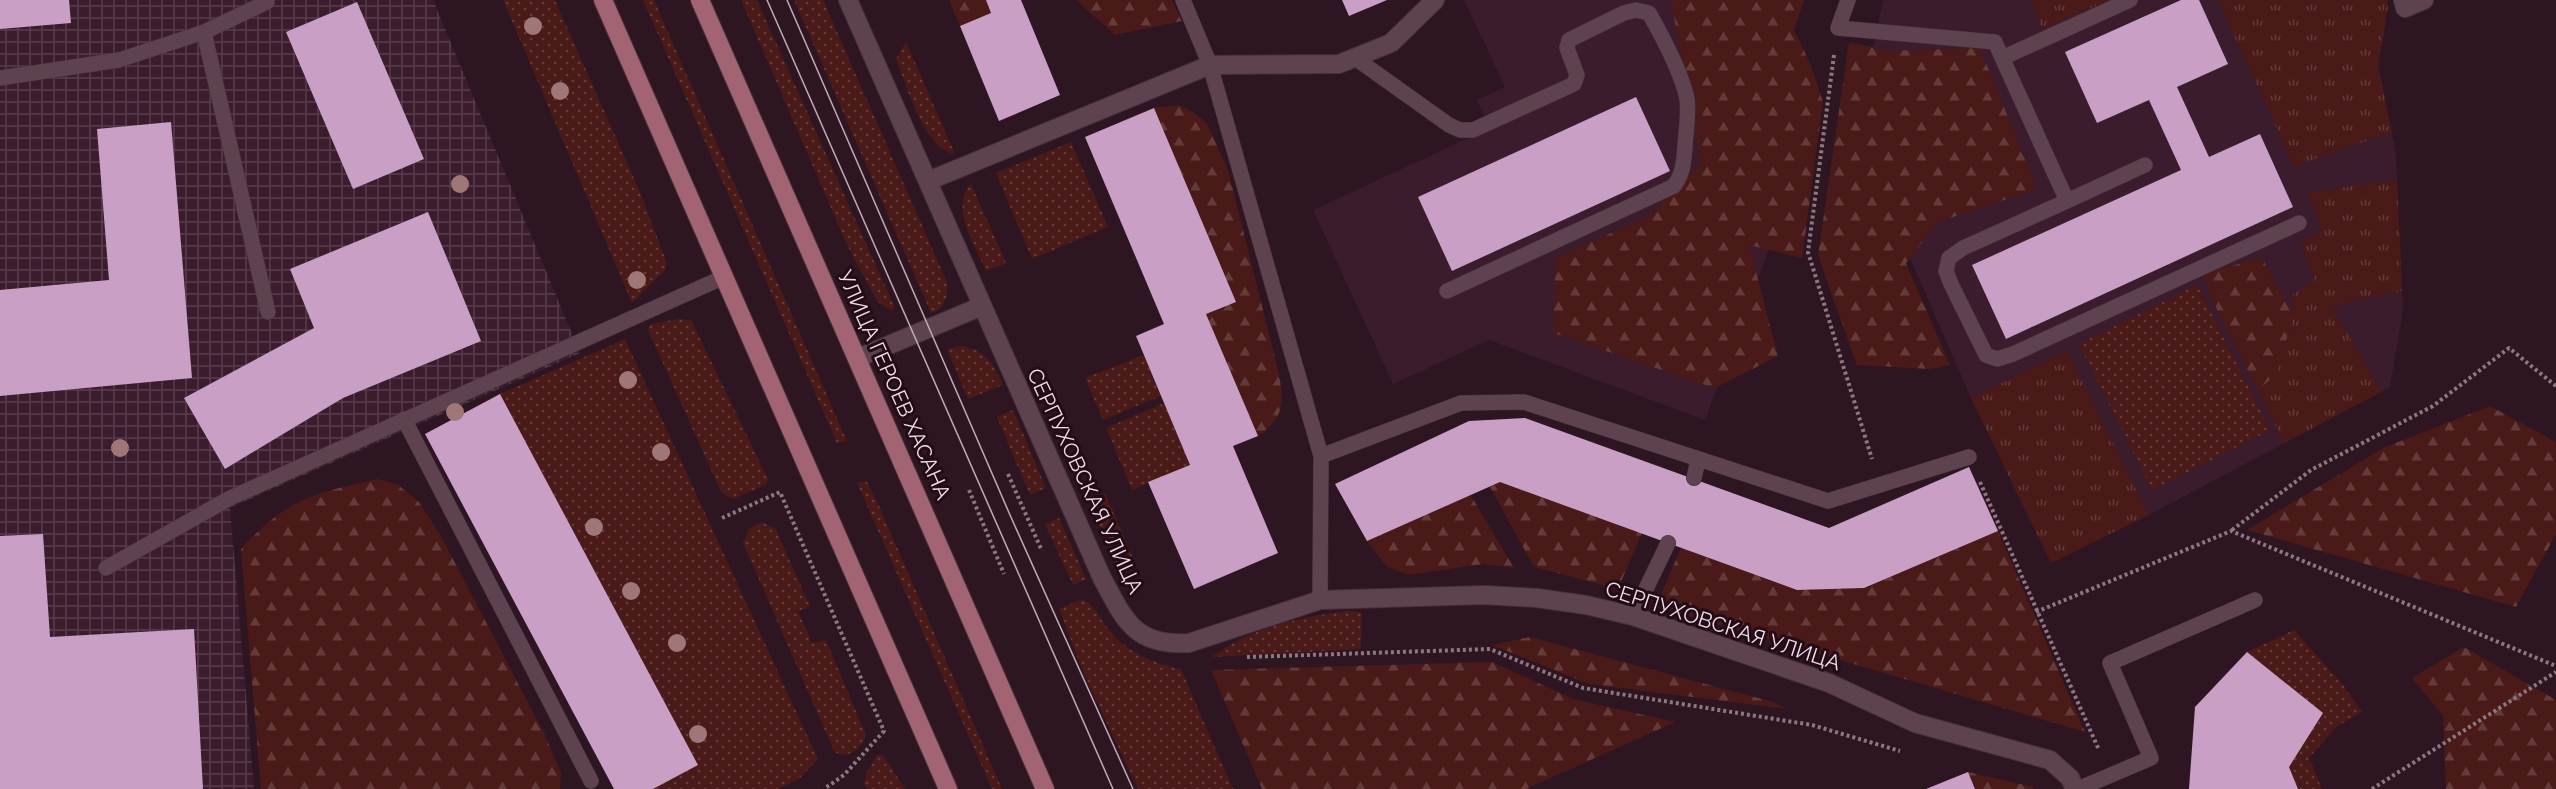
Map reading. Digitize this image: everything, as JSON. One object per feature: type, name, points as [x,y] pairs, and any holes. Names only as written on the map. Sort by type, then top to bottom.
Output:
[{"type":"main road","points":[[603,0],[948,789]]},
{"type":"main road","name":"УЛИЦА ГЕРОЕВ ХАСАНА","points":[[700,0],[1045,789]]},
{"type":"street","name":"СЕРПУХОВСКАЯ УЛИЦА","points":[[848,0],[1102,578],[1123,616],[1144,637],[1155,642],[1189,643],[1320,600],[1484,595],[1526,597],[1587,605],[1633,616],[1829,683],[1915,723],[2050,760],[2070,778],[2076,789]]},
{"type":"street","points":[[928,182],[1210,65],[1339,64],[1391,43],[1435,0]]},
{"type":"street","points":[[2403,0],[2405,8],[2424,0]]},
{"type":"street","points":[[858,358],[982,306]]},
{"type":"lane","points":[[1183,0],[1210,65],[1321,456],[1320,600]]},
{"type":"lane","points":[[1848,0],[1838,28],[1995,42],[2067,201]]},
{"type":"lane","points":[[2002,58],[2130,0]]},
{"type":"lane","points":[[0,78],[119,60],[204,32],[268,1]]},
{"type":"lane","points":[[1355,58],[1449,125],[1460,130],[1473,130],[1574,84],[1577,75],[1568,48],[1569,40],[1636,10],[1649,13],[1680,79],[1687,99],[1687,120],[1683,166],[1680,178],[1674,186],[1447,291]]},
{"type":"lane","points":[[204,32],[268,312]]},
{"type":"lane","points":[[2145,165],[1963,248],[1949,258],[1946,271],[1986,355],[1997,359],[2013,354],[2299,223]]},
{"type":"lane","points":[[106,568],[230,498],[724,277]]},
{"type":"lane","points":[[1321,456],[1461,403],[1524,402],[1828,501],[1969,457]]},
{"type":"lane","points":[[404,419],[591,781]]},
{"type":"lane","points":[[1694,478],[1698,460]]},
{"type":"lane","points":[[1633,616],[1668,543]]},
{"type":"lane","points":[[2076,789],[2151,758],[2110,663],[2256,600]]},
{"type":"path","points":[[1838,28],[1808,252],[1879,484]]},
{"type":"path","points":[[2036,612],[2231,531],[2312,470],[2433,406],[2509,348],[2556,386]]},
{"type":"path","points":[[1969,457],[2110,776]]},
{"type":"path","points":[[1008,474],[1042,551]]},
{"type":"path","points":[[969,490],[1004,574]]},
{"type":"path","points":[[722,518],[780,492],[884,731],[844,775],[824,789]]},
{"type":"path","points":[[2231,531],[2556,666]]},
{"type":"path","points":[[1240,658],[1490,649],[1583,688],[1812,725],[1909,754]]},
{"type":"path","points":[[2372,789],[2556,672]]},
{"type":"shaded area","points":[[0,0],[433,0],[580,353],[230,508],[254,789],[0,789]]},
{"type":"shaded area","points":[[1464,0],[1762,0],[1817,121],[1705,420],[1489,340],[1393,384],[1313,210],[1490,128],[1477,100],[1505,87]]},
{"type":"shaded area","points":[[1883,0],[2387,0],[2388,7],[2378,65],[2396,155],[2403,310],[2390,387],[2149,515],[2051,563],[1971,398],[1856,134]]},
{"type":"green space","points":[[503,0],[555,0],[640,192],[667,263],[665,270],[632,303]]},
{"type":"green space","points":[[643,0],[654,0],[847,441],[837,443]]},
{"type":"green space","points":[[741,0],[757,0],[895,308],[891,311],[877,301],[847,245]]},
{"type":"green space","points":[[794,0],[823,0],[947,282],[945,301],[936,311],[931,313]]},
{"type":"green space","points":[[949,0],[986,0],[991,13],[960,26]]},
{"type":"green space","points":[[1076,0],[1172,0],[1182,21],[1115,35]]},
{"type":"green space","points":[[1671,0],[1804,0],[1794,30],[1810,63],[1823,102],[1802,258],[1749,245],[1778,356],[1715,388],[1553,333],[1556,258],[1649,216],[1701,163]]},
{"type":"green space","points":[[2031,0],[2110,0],[2042,28]]},
{"type":"green space","points":[[2218,0],[2387,0],[2388,7],[2378,65],[2392,132],[2294,166]]},
{"type":"green space","points":[[906,42],[955,154],[944,150],[934,141],[911,100],[896,59]]},
{"type":"green space","points":[[1849,42],[1888,51],[1980,48],[2037,189],[1938,222],[1906,263],[1950,365],[1931,369],[1857,365],[1818,255]]},
{"type":"green space","points":[[1179,105],[1207,123],[1228,170],[1278,370],[1281,408],[1274,422],[1258,436],[1206,314],[1235,301],[1154,108]]},
{"type":"green space","points":[[1071,142],[1108,227],[1032,259],[996,173]]},
{"type":"green space","points":[[2397,179],[2402,291],[2332,306],[2381,392],[2284,443],[2258,390],[2277,374],[2293,316],[2290,297],[2315,279],[2301,242],[2323,229],[2307,193]]},
{"type":"green space","points":[[971,184],[1006,263],[986,271],[963,215],[965,193]]},
{"type":"green space","points":[[2262,258],[2293,316],[2277,375],[2258,390],[2209,294],[2204,273]]},
{"type":"green space","points":[[2197,285],[2270,430],[2152,490],[2079,344]]},
{"type":"green space","points":[[679,319],[691,320],[768,479],[766,485],[735,498],[730,498],[721,492],[648,330],[650,324]]},
{"type":"green space","points":[[625,339],[818,759],[799,779],[778,789],[653,789],[698,765],[500,394]]},
{"type":"green space","points":[[958,346],[981,353],[996,370],[1003,385],[968,399],[947,349]]},
{"type":"green space","points":[[2067,351],[2149,515],[2051,563],[1971,398]]},
{"type":"green space","points":[[1144,355],[1161,396],[1103,420],[1085,378]]},
{"type":"green space","points":[[1164,403],[1190,465],[1132,490],[1106,428]]},
{"type":"green space","points":[[2490,406],[2556,442],[2556,534],[2516,607],[2247,530],[2383,448]]},
{"type":"green space","points":[[1013,410],[1046,488],[1030,495],[997,417]]},
{"type":"green space","points":[[377,479],[397,484],[419,502],[441,536],[545,735],[561,773],[560,789],[261,789],[241,549],[273,519],[302,500]]},
{"type":"green space","points":[[866,480],[1002,789],[992,789],[857,483]]},
{"type":"green space","points":[[1500,482],[1642,533],[1618,589],[1534,567],[1490,487]]},
{"type":"green space","points":[[1105,493],[1133,558],[1117,565],[1094,512]]},
{"type":"green space","points":[[1470,494],[1514,568],[1483,564],[1408,575],[1387,567],[1367,541]]},
{"type":"green space","points":[[1059,518],[1086,579],[1073,585],[1045,524]]},
{"type":"green space","points":[[761,522],[775,528],[810,606],[798,611],[812,643],[826,640],[866,735],[861,745],[848,754],[843,755],[834,751],[743,543],[749,529]]},
{"type":"green space","points":[[1998,531],[2085,732],[1656,606],[1681,548],[1797,590],[1864,588]]},
{"type":"green space","points":[[1082,599],[1093,607],[1106,626],[1131,650],[1159,663],[1181,669],[1233,789],[1138,789],[1084,674],[1059,609]]},
{"type":"green space","points":[[1348,611],[1362,613],[1361,649],[1212,657],[1243,638],[1277,625],[1312,616]]},
{"type":"green space","points":[[2294,630],[2343,685],[2362,712],[2336,727],[2309,758],[2322,789],[2298,789],[2289,767],[2321,712],[2247,652]]},
{"type":"green space","points":[[1530,637],[1773,702],[1787,709],[1589,684],[1492,645]]},
{"type":"green space","points":[[2464,647],[2556,700],[2556,789],[2446,789],[2443,716],[2412,678]]},
{"type":"green space","points":[[1492,662],[1573,699],[1675,722],[1526,789],[1262,789],[1211,670]]},
{"type":"green space","points":[[877,755],[883,755],[905,789],[867,789],[864,785],[866,774]]},
{"type":"green space","points":[[1968,772],[2033,787],[2034,789],[1975,789]]},
{"type":"building","points":[[0,0],[69,0],[71,23],[0,29]]},
{"type":"building","points":[[986,0],[1021,0],[1060,95],[999,121],[960,26],[991,13]]},
{"type":"building","points":[[1342,0],[1387,0],[1349,16]]},
{"type":"building","points":[[2181,0],[2199,0],[2228,64],[2177,87],[2209,157],[2260,134],[2293,207],[2006,339],[1972,265],[2181,170],[2149,100],[2097,123],[2065,52]]},
{"type":"building","points":[[357,2],[424,159],[353,189],[286,32]]},
{"type":"building","points":[[1636,97],[1670,171],[1452,271],[1418,197]]},
{"type":"building","points":[[1154,108],[1236,302],[1206,314],[1258,436],[1233,446],[1278,553],[1194,589],[1148,482],[1190,465],[1136,336],[1164,324],[1085,137]]},
{"type":"building","points":[[171,122],[192,378],[0,396],[0,290],[109,280],[97,129]]},
{"type":"building","points":[[428,212],[481,341],[343,398],[225,469],[184,398],[314,328],[290,269]]},
{"type":"building","points":[[500,394],[698,765],[653,789],[614,789],[425,434]]},
{"type":"building","points":[[1525,418],[1829,528],[1969,467],[1998,531],[1864,588],[1797,590],[1500,482],[1367,541],[1335,484],[1469,421]]},
{"type":"building","points":[[43,534],[50,637],[194,629],[203,789],[0,789],[0,536]]},
{"type":"building","points":[[2247,652],[2323,713],[2289,767],[2298,789],[2189,789],[2195,707]]},
{"type":"building","points":[[1968,772],[1975,789],[1926,789]]},
{"type":"tram line","points":[[767,0],[1113,789]]},
{"type":"tram line","points":[[787,0],[1010,515],[1133,789]]}]
